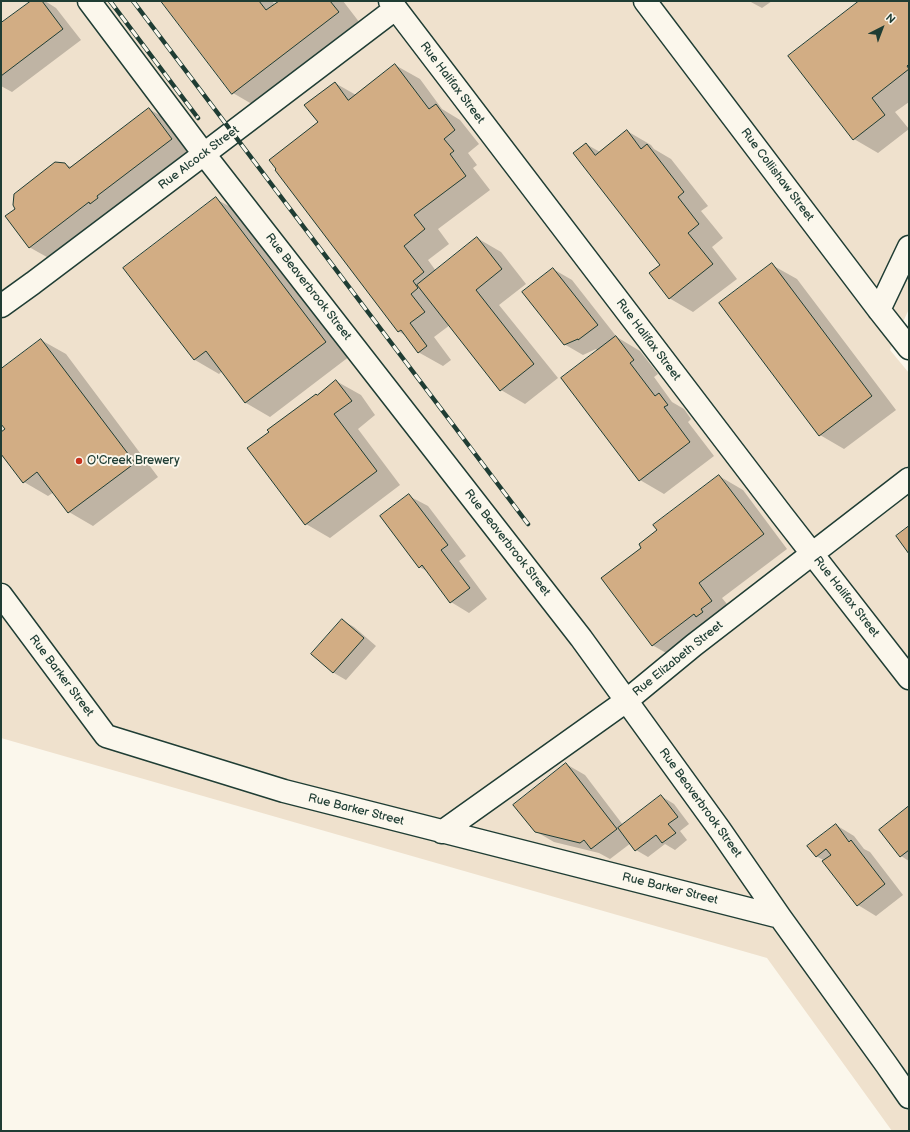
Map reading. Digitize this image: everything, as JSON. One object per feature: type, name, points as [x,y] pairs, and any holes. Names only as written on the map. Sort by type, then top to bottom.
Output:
[{"type":"street","name":"Rue Beaverbrook Street","points":[[89,1],[204,154],[581,638],[720,830],[780,917],[909,1097]]},
{"type":"street","name":"Rue Collishaw Street","points":[[645,1],[909,348]]},
{"type":"street","name":"Rue Alcock Street","points":[[1,306],[34,283],[204,154],[392,5]]},
{"type":"street","name":"Rue Halifax Street","points":[[392,5],[782,515],[909,678]]},
{"type":"street","points":[[879,310],[909,247]]},
{"type":"street","name":"Rue Elizabeth Street","points":[[442,832],[626,701],[694,645],[909,479]]},
{"type":"street","name":"Rue Barker Street","points":[[1,595],[106,736],[284,791],[780,917]]},
{"type":"shaded area","points":[[1,1],[909,1],[909,309],[890,350],[909,373],[909,1131],[892,1131],[767,958],[1,738]]},
{"type":"building","points":[[31,1],[42,1],[63,29],[1,76],[1,23]]},
{"type":"building","points":[[161,1],[259,1],[266,10],[279,1],[330,1],[339,12],[232,94]]},
{"type":"building","points":[[859,1],[909,1],[909,64],[907,66],[909,69],[872,98],[885,115],[853,140],[788,56]]},
{"type":"building","points":[[395,64],[429,109],[436,104],[455,130],[444,139],[454,151],[450,154],[466,176],[414,215],[425,229],[404,246],[424,272],[413,281],[418,288],[411,294],[425,312],[410,323],[427,346],[418,353],[401,330],[398,332],[269,160],[318,122],[304,105],[335,82],[348,100]]},
{"type":"building","points":[[149,108],[172,139],[97,196],[98,198],[90,204],[89,202],[29,248],[5,216],[15,209],[13,205],[14,194],[55,162],[65,163],[69,168]]},
{"type":"building","points":[[627,130],[641,149],[647,144],[684,192],[678,197],[699,224],[688,233],[713,264],[669,299],[649,273],[660,265],[573,153],[586,143],[595,155]]},
{"type":"building","points":[[216,197],[326,342],[245,403],[206,351],[194,360],[123,268]]},
{"type":"building","points":[[477,237],[502,269],[476,290],[534,364],[500,391],[417,285]]},
{"type":"building","points":[[772,263],[872,396],[819,436],[719,303]]},
{"type":"building","points":[[553,268],[598,325],[578,340],[564,345],[522,292]]},
{"type":"building","points":[[616,336],[634,360],[630,363],[655,396],[659,393],[668,405],[664,407],[690,442],[639,481],[561,378]]},
{"type":"building","points":[[41,339],[135,463],[68,513],[37,472],[23,483],[1,454],[1,432],[5,429],[1,424],[1,369]]},
{"type":"building","points":[[336,380],[352,401],[334,414],[377,471],[305,525],[247,448],[269,432],[267,430]]},
{"type":"building","points":[[719,475],[764,534],[699,583],[712,601],[701,609],[703,612],[696,617],[694,614],[652,646],[601,578],[641,548],[639,544],[657,530],[653,525]]},
{"type":"building","points":[[409,494],[448,545],[441,550],[470,588],[450,603],[422,565],[419,568],[380,516]]},
{"type":"building","points":[[909,526],[909,554],[896,536]]},
{"type":"building","points":[[342,619],[364,638],[333,673],[311,654]]},
{"type":"building","points":[[566,763],[617,829],[591,849],[584,840],[580,843],[535,832],[513,805]]},
{"type":"building","points":[[661,795],[678,817],[668,824],[676,833],[662,843],[656,835],[635,851],[618,828]]},
{"type":"building","points":[[909,806],[909,850],[900,857],[879,830]]},
{"type":"building","points":[[836,824],[849,842],[851,840],[885,884],[857,906],[822,861],[831,855],[826,849],[816,857],[807,846]]},
{"type":"railway","points":[[110,1],[198,118]]},
{"type":"railway","points":[[133,1],[528,524]]},
{"type":"place","name":"O'Creek Brewery","points":[[79,461]]}]
